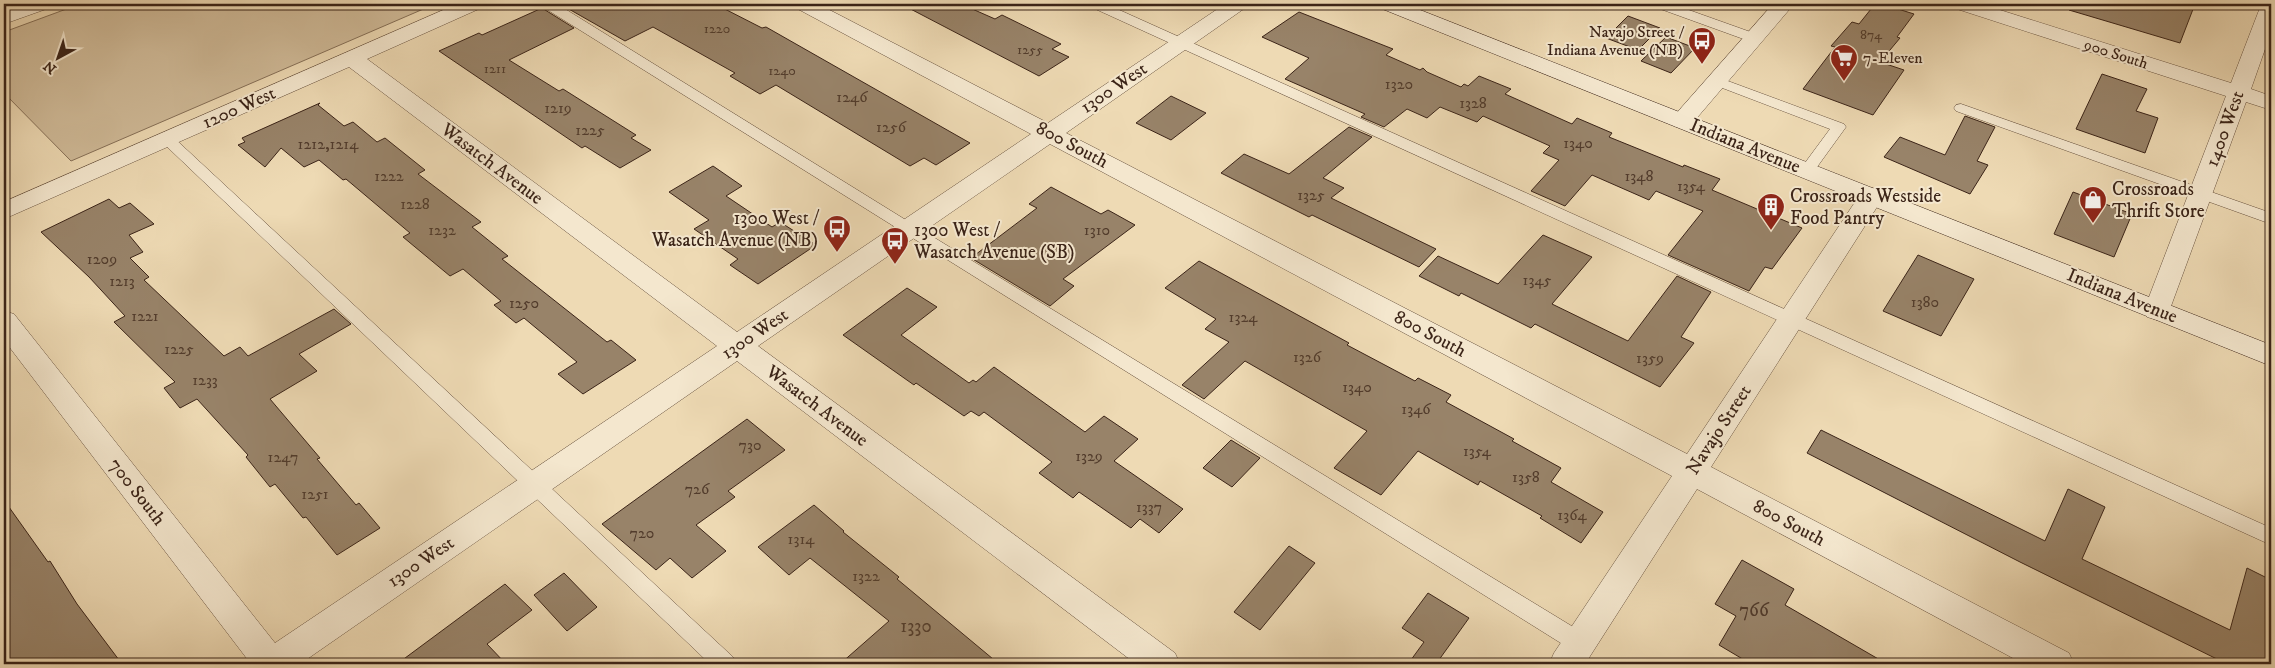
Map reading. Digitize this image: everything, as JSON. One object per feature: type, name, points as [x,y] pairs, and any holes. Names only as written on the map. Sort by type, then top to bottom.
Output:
[{"type":"street","points":[[4,18],[42,4]]},
{"type":"street","name":"1200 West","points":[[4,211],[474,4]]},
{"type":"street","name":"800 South","points":[[804,4],[2057,664]]},
{"type":"street","name":"1300 West","points":[[272,664],[1238,4]]},
{"type":"street","name":"Indiana Avenue","points":[[1387,4],[2271,356]]},
{"type":"street","points":[[1682,121],[1784,4]]},
{"type":"street","name":"900 South","points":[[1960,4],[2271,103]]},
{"type":"street","name":"1400 West","points":[[2157,310],[2271,5]]},
{"type":"street","name":"Wasatch Avenue","points":[[351,58],[1163,664]]},
{"type":"street","name":"Navajo Street","points":[[1573,654],[1872,196]]},
{"type":"street","name":"700 South","points":[[4,321],[272,664]]},
{"type":"lane","points":[[548,4],[908,229],[1573,654]]},
{"type":"lane","points":[[1096,4],[2271,536]]},
{"type":"lane","points":[[1660,4],[1754,38]]},
{"type":"lane","points":[[1717,81],[1839,127],[1807,171]]},
{"type":"lane","points":[[1961,108],[2271,219]]},
{"type":"lane","points":[[167,140],[533,486],[725,664]]},
{"type":"shaded area","points":[[80,4],[435,4],[71,161],[4,93],[4,32]]},
{"type":"building","points":[[560,4],[715,4],[762,28],[766,27],[970,143],[936,165],[924,158],[910,166],[776,85],[760,94],[730,76],[735,73],[653,27],[625,41]]},
{"type":"building","points":[[901,4],[961,4],[995,19],[1002,15],[1061,44],[1052,49],[1069,57],[1039,76]]},
{"type":"building","points":[[1875,4],[1882,4],[1914,14],[1897,37],[1900,38],[1880,62],[1904,70],[1873,115],[1803,89],[1835,47],[1831,46],[1852,22],[1859,24]]},
{"type":"building","points":[[2070,4],[2195,4],[2180,43],[2069,10]]},
{"type":"building","points":[[542,8],[574,28],[509,60],[559,91],[563,89],[636,135],[631,138],[651,150],[620,168],[585,146],[582,148],[439,51],[479,33],[482,35]]},
{"type":"building","points":[[1299,12],[1393,49],[1386,55],[1420,70],[1423,68],[1427,72],[1461,87],[1464,84],[1468,86],[1479,76],[1511,89],[1505,94],[1572,124],[1577,118],[1612,133],[1609,137],[1683,167],[1684,165],[1720,179],[1712,190],[1802,228],[1772,269],[1765,267],[1749,291],[1668,255],[1703,211],[1656,191],[1649,200],[1592,175],[1565,206],[1531,191],[1559,160],[1543,153],[1550,146],[1483,116],[1477,122],[1440,107],[1427,118],[1407,109],[1384,127],[1361,117],[1365,114],[1285,79],[1309,58],[1262,37]]},
{"type":"building","points":[[1628,16],[1660,28],[1638,50],[1606,38]]},
{"type":"building","points":[[1666,37],[1695,48],[1671,73],[1641,61]]},
{"type":"building","points":[[2102,74],[2147,89],[2136,111],[2158,118],[2145,153],[2076,129]]},
{"type":"building","points":[[1171,96],[1206,113],[1171,140],[1136,123]]},
{"type":"building","points":[[320,103],[318,105],[344,126],[353,122],[377,142],[385,138],[425,170],[418,174],[481,222],[472,227],[508,256],[502,259],[607,342],[611,340],[636,360],[583,394],[558,374],[577,362],[524,318],[516,323],[494,305],[501,301],[463,269],[450,276],[403,237],[410,233],[346,179],[343,180],[319,160],[304,167],[281,148],[265,167],[238,145],[245,142],[242,138]]},
{"type":"building","points":[[1965,116],[1995,127],[1977,161],[1988,165],[1970,194],[1884,157],[1900,137],[1945,155]]},
{"type":"building","points":[[1349,127],[1372,137],[1323,178],[1344,188],[1331,198],[1436,249],[1419,267],[1312,215],[1309,217],[1221,173],[1244,154],[1289,174]]},
{"type":"building","points":[[713,166],[742,186],[726,196],[772,227],[780,222],[816,245],[758,284],[730,265],[738,259],[694,229],[709,220],[669,192]]},
{"type":"building","points":[[1051,187],[1101,214],[1108,210],[1135,225],[1063,279],[1074,286],[1050,306],[971,258],[1037,208],[1029,204]]},
{"type":"building","name":"Crossroads Thrift Store","points":[[2073,192],[2132,214],[2114,257],[2054,234]]},
{"type":"building","points":[[109,199],[119,208],[130,203],[154,224],[129,235],[143,252],[130,258],[149,277],[144,280],[224,356],[240,347],[248,356],[334,309],[351,324],[299,354],[317,371],[270,399],[320,458],[317,459],[356,505],[359,503],[380,528],[337,555],[306,517],[303,518],[275,484],[270,487],[246,457],[248,455],[197,399],[180,408],[164,388],[175,382],[114,322],[125,316],[89,277],[41,232]]},
{"type":"building","points":[[1543,235],[1592,257],[1552,304],[1628,341],[1677,276],[1711,292],[1681,337],[1694,343],[1660,387],[1535,324],[1531,328],[1461,293],[1459,296],[1419,276],[1438,256],[1498,284]]},
{"type":"building","points":[[1918,255],[1974,279],[1941,336],[1883,311]]},
{"type":"building","points":[[1199,261],[1349,343],[1347,345],[1415,381],[1418,378],[1451,395],[1446,402],[1514,439],[1512,441],[1561,468],[1551,482],[1603,512],[1581,543],[1540,518],[1542,516],[1480,481],[1478,485],[1418,451],[1381,495],[1334,468],[1367,431],[1245,361],[1204,399],[1182,385],[1229,342],[1205,329],[1216,319],[1165,288]]},
{"type":"building","points":[[907,288],[937,307],[901,335],[969,383],[973,380],[976,382],[994,367],[1085,432],[1104,416],[1138,439],[1114,461],[1183,509],[1159,533],[1140,519],[1131,528],[1079,492],[1073,498],[1039,473],[1052,462],[984,412],[979,416],[971,411],[964,416],[916,383],[914,385],[843,335]]},
{"type":"building","points":[[747,419],[785,450],[728,491],[735,497],[696,525],[726,551],[692,578],[670,558],[656,570],[602,524]]},
{"type":"building","points":[[1821,430],[2045,541],[2068,489],[2105,507],[2082,559],[2230,630],[2247,568],[2271,580],[2271,664],[2227,664],[2020,562],[1807,453]]},
{"type":"building","points":[[1231,440],[1260,458],[1232,487],[1203,468]]},
{"type":"building","points":[[4,500],[48,562],[50,561],[77,604],[122,664],[4,664]]},
{"type":"building","points":[[814,505],[843,532],[899,577],[897,579],[999,664],[840,664],[889,621],[810,558],[789,575],[758,547]]},
{"type":"building","points":[[1289,546],[1315,563],[1260,630],[1234,612]]},
{"type":"building","points":[[1742,560],[1794,589],[1785,605],[1887,664],[1751,664],[1719,645],[1736,616],[1715,604]]},
{"type":"building","points":[[564,573],[597,607],[567,631],[534,595]]},
{"type":"building","points":[[505,584],[532,610],[487,644],[506,664],[397,664]]},
{"type":"building","points":[[1428,593],[1469,618],[1436,664],[1408,664],[1424,642],[1402,628]]},
{"type":"place","name":"Navajo Street / Indiana Avenue (NB)","points":[[1702,65]]},
{"type":"place","name":"7-Eleven","points":[[1844,82]]},
{"type":"place","name":"Crossroads Thrift Store","points":[[2093,224]]},
{"type":"place","name":"Crossroads Westside Food Pantry","points":[[1771,231]]},
{"type":"place","name":"1300 West / Wasatch Avenue (NB)","points":[[837,253]]},
{"type":"place","name":"1300 West / Wasatch Avenue (SB)","points":[[895,265]]}]
